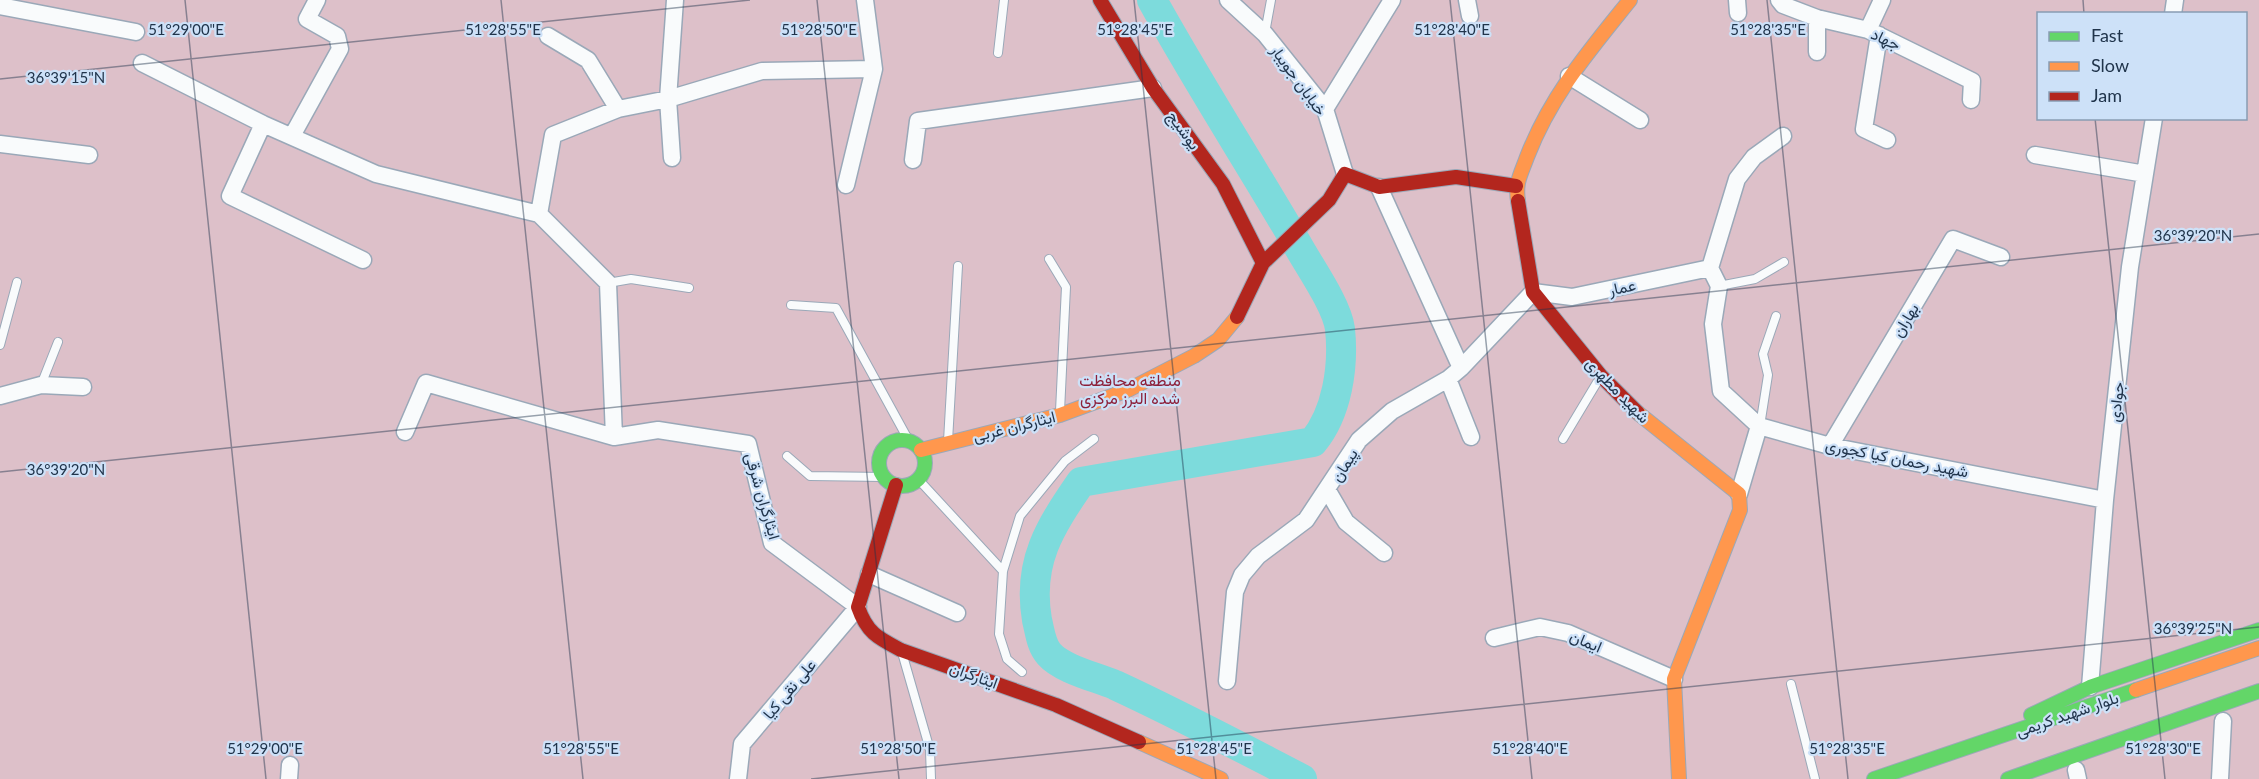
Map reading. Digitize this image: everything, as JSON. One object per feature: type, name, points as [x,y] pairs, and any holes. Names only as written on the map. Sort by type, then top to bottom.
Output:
[{"type":"street","points":[[292,136],[340,49],[337,36],[307,19],[318,0]]},
{"type":"street","points":[[672,158],[668,99],[675,0]]},
{"type":"street","points":[[846,185],[874,69],[865,0]]},
{"type":"street","name":"یوشیج","points":[[1100,0],[1154,88],[1223,184],[1266,260]]},
{"type":"street","name":"خیابان جویبار","points":[[1228,0],[1265,34],[1325,109],[1345,174]]},
{"type":"street","points":[[1325,109],[1392,0]]},
{"type":"street","points":[[1266,260],[1329,200],[1345,174],[1379,187],[1456,177],[1516,186],[1536,134],[1569,76],[1630,0]]},
{"type":"street","name":"جهاد","points":[[1779,0],[1784,5],[1817,18],[1874,33],[1972,81],[1971,100]]},
{"type":"street","points":[[1882,0],[1874,33],[1864,129],[1887,140]]},
{"type":"street","points":[[0,6],[136,32]]},
{"type":"street","points":[[1817,18],[1817,52]]},
{"type":"street","points":[[548,36],[588,60],[618,109]]},
{"type":"street","points":[[142,63],[263,124],[376,174],[540,214],[608,282],[614,437],[426,383],[405,432]]},
{"type":"street","points":[[540,214],[553,135],[618,109],[668,99],[762,71],[874,69]]},
{"type":"street","points":[[1569,76],[1640,120]]},
{"type":"street","points":[[913,160],[918,121],[1154,88]]},
{"type":"street","name":"جوادی","points":[[2090,687],[2105,500],[2130,267],[2154,120]]},
{"type":"street","points":[[263,124],[230,196],[363,260]]},
{"type":"street","points":[[1679,779],[1674,679],[1740,510],[1740,494],[1760,426],[1721,391],[1713,324],[1719,286],[1710,268],[1737,179],[1754,157],[1783,136]]},
{"type":"street","points":[[0,144],[89,155]]},
{"type":"street","points":[[2035,155],[2145,174]]},
{"type":"street","name":"شهید مطهری","points":[[1516,186],[1533,292],[1601,376],[1647,422],[1740,494]]},
{"type":"street","points":[[1379,187],[1461,368]]},
{"type":"street","name":"بهاران","points":[[1830,446],[1953,239],[2001,256]]},
{"type":"street","name":"ایثارگران غربی","points":[[915,445],[948,442],[1060,415],[1128,390],[1194,356],[1218,340],[1237,317],[1266,260]]},
{"type":"street","name":"عمار","points":[[1533,292],[1572,297],[1710,268]]},
{"type":"street","name":"پیمان","points":[[1227,681],[1235,592],[1242,575],[1258,556],[1306,520],[1328,491],[1359,441],[1392,411],[1448,379],[1461,368],[1533,292]]},
{"type":"street","points":[[1448,379],[1471,437]]},
{"type":"street","points":[[0,396],[41,385],[83,387]]},
{"type":"street","name":"شهید رحمان کیا کجوری","points":[[1760,426],[1830,446],[2105,500]]},
{"type":"street","name":"ایثارگران شرقی","points":[[614,437],[658,430],[748,444],[772,543],[858,607]]},
{"type":"street","points":[[898,440],[915,445],[925,465],[918,479],[912,484],[896,485],[884,477],[879,463],[883,450],[890,443],[898,440]]},
{"type":"street","points":[[858,607],[896,485]]},
{"type":"street","points":[[1328,491],[1347,522],[1384,553]]},
{"type":"street","points":[[869,574],[957,614]]},
{"type":"street","name":"ایثارگران","points":[[858,607],[864,626],[878,638],[901,650],[1056,705],[1221,779]]},
{"type":"street","name":"علی نقی کیا","points":[[738,779],[742,744],[858,607]]},
{"type":"street","name":"ایمان","points":[[1494,638],[1540,627],[1568,633],[1674,679]]},
{"type":"street","points":[[1954,752],[2090,687],[2259,630]]},
{"type":"street","name":"بلوار شهید کریمی","points":[[1882,778],[2259,648]]},
{"type":"street","points":[[2008,779],[2259,691]]},
{"type":"street","points":[[2204,728],[2227,720],[2220,779]]},
{"type":"street","points":[[2032,779],[2080,772]]},
{"type":"lane","points":[[998,53],[1004,0]]},
{"type":"lane","points":[[1265,34],[1271,0]]},
{"type":"lane","points":[[1049,259],[1066,287],[1060,415]]},
{"type":"lane","points":[[1719,286],[1755,279],[1784,262]]},
{"type":"lane","points":[[948,442],[958,266]]},
{"type":"lane","points":[[608,282],[631,279],[689,288]]},
{"type":"lane","points":[[0,345],[17,282]]},
{"type":"lane","points":[[792,305],[836,308],[915,445]]},
{"type":"lane","points":[[1760,426],[1768,375],[1763,354],[1776,316]]},
{"type":"lane","points":[[41,385],[58,342]]},
{"type":"lane","points":[[1563,439],[1601,376]]},
{"type":"lane","points":[[1022,672],[1007,659],[999,634],[1003,571],[1020,516],[1065,461],[1094,439]]},
{"type":"lane","points":[[787,456],[810,476],[884,477]]},
{"type":"lane","points":[[918,479],[1003,571]]},
{"type":"lane","points":[[901,650],[930,750],[931,779]]},
{"type":"lane","points":[[1791,684],[1815,779]]},
{"type":"green space","name":"منطقه محافظت شده البرز مرکزی","points":[[0,0],[2259,0],[2259,779],[0,779]]},
{"type":"waterway","points":[[1152,0],[1334,309],[1340,329],[1340,374],[1328,417],[1313,442],[1081,482],[1051,530],[1038,563],[1035,580],[1037,620],[1044,647],[1062,664],[1139,696],[1302,779]]},
{"type":"traffic: fast","points":[[902,440],[918,447],[925,463],[918,479],[902,486],[886,479],[879,463],[886,447],[902,440]]},
{"type":"traffic: fast","points":[[2031,715],[2090,687],[2259,630]]},
{"type":"traffic: fast","points":[[1874,779],[2136,690]]},
{"type":"traffic: fast","points":[[2008,779],[2259,691]]},
{"type":"traffic: slow","points":[[1518,201],[1517,188],[1521,173],[1547,113],[1572,74],[1630,0]]},
{"type":"traffic: slow","points":[[921,450],[1060,415],[1128,390],[1194,356],[1218,340],[1237,317]]},
{"type":"traffic: slow","points":[[1638,413],[1739,494],[1740,510],[1674,679],[1679,779]]},
{"type":"traffic: slow","points":[[2136,690],[2259,648]]},
{"type":"traffic: slow","points":[[1139,742],[1221,779]]},
{"type":"traffic: jam","points":[[1100,0],[1153,88],[1223,184],[1263,263]]},
{"type":"traffic: jam","points":[[1237,317],[1263,263],[1329,200],[1345,174],[1379,187],[1456,177],[1516,186]]},
{"type":"traffic: jam","points":[[1518,201],[1533,292],[1601,376],[1638,413]]},
{"type":"traffic: jam","points":[[896,485],[858,607],[869,629],[901,650],[1056,705],[1139,742]]}]
